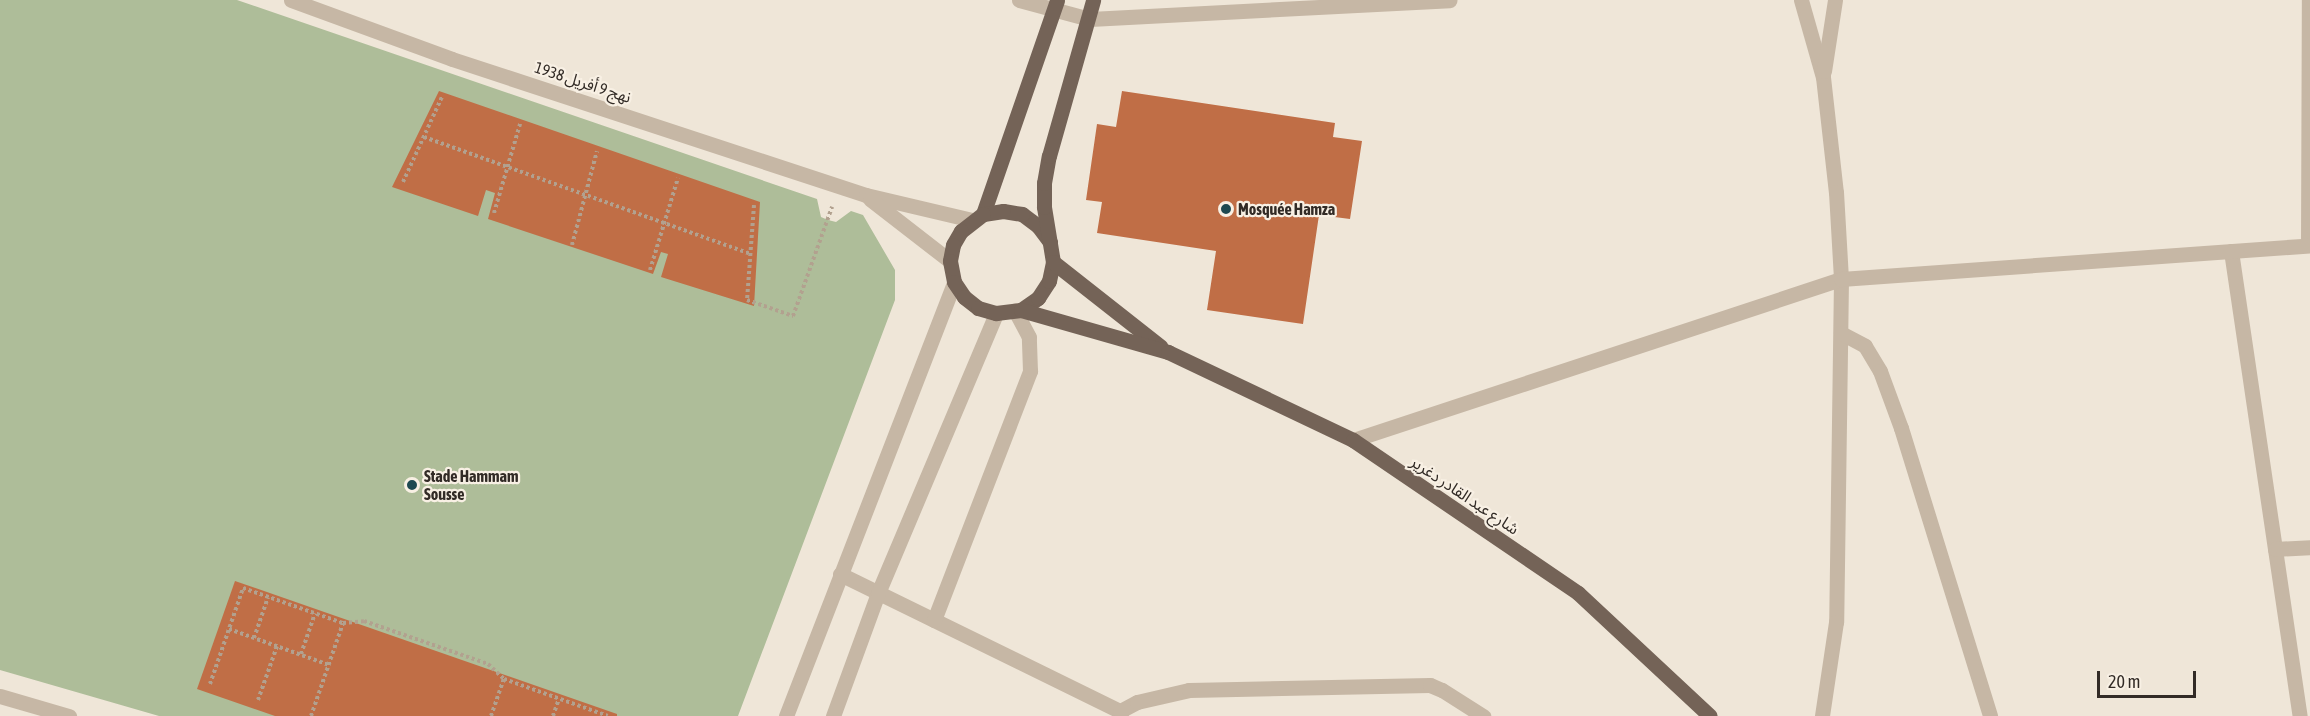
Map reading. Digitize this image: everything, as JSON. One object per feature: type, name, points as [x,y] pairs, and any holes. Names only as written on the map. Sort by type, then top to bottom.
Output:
[{"type":"main road","points":[[1056,5],[978,217],[957,238],[950,261],[954,282],[964,297],[978,308],[996,313],[1018,310],[1038,298],[1049,281],[1053,262],[1044,207],[1044,183],[1049,156],[1090,19],[1093,0]]},
{"type":"main road","points":[[978,217],[1003,211],[1022,214],[1038,226],[1050,242]]},
{"type":"main road","name":"شارع عبد القادر دغرير","points":[[1053,262],[1168,352]]},
{"type":"main road","name":"شارع عبد القادر دغرير","points":[[1018,310],[1168,352],[1353,440],[1578,593],[1710,716]]},
{"type":"street","name":"نهج 9 أفريل 1938","points":[[291,0],[317,5],[452,59],[866,195]]},
{"type":"street","points":[[1019,0],[1056,5],[1090,19],[1449,0]]},
{"type":"street","points":[[1801,0],[1823,77],[1836,192],[1841,279],[1836,622],[1822,716]]},
{"type":"street","points":[[1823,77],[1835,0]]},
{"type":"street","points":[[1353,440],[1841,279],[2309,245],[2309,0]]},
{"type":"street","points":[[866,195],[978,217]]},
{"type":"street","points":[[866,195],[950,261]]},
{"type":"street","points":[[2230,251],[2300,716]]},
{"type":"street","points":[[786,716],[954,282]]},
{"type":"street","points":[[934,620],[1030,371],[1029,337],[1018,310]]},
{"type":"street","points":[[833,716],[878,593],[996,313]]},
{"type":"street","points":[[1841,333],[1865,346],[1880,371],[1901,428],[1990,716]]},
{"type":"street","points":[[2275,549],[2310,547]]},
{"type":"street","points":[[840,574],[1120,714],[1137,702],[1189,690],[1430,685],[1484,716]]},
{"type":"street","points":[[0,696],[69,716]]},
{"type":"path","points":[[403,182],[442,97]]},
{"type":"path","points":[[494,213],[520,124]]},
{"type":"path","points":[[424,136],[750,254]]},
{"type":"path","points":[[572,245],[597,151]]},
{"type":"path","points":[[650,270],[678,178]]},
{"type":"path","points":[[754,205],[747,300],[793,316],[839,186]]},
{"type":"path","points":[[210,684],[243,588],[344,623],[364,621],[488,664],[504,679],[608,716]]},
{"type":"path","points":[[254,638],[268,597]]},
{"type":"path","points":[[300,654],[315,613]]},
{"type":"path","points":[[311,716],[344,623]]},
{"type":"path","points":[[229,628],[329,664]]},
{"type":"path","points":[[258,700],[277,646]]},
{"type":"path","points":[[491,716],[504,679]]},
{"type":"path","points":[[553,716],[559,699]]},
{"type":"green space","name":"Stade Hammam Sousse","points":[[0,0],[237,0],[817,199],[821,217],[828,220],[836,222],[851,211],[863,215],[895,270],[895,300],[738,716],[159,716],[0,670]]},
{"type":"building","points":[[439,91],[760,202],[754,306],[661,277],[668,254],[661,252],[653,274],[488,219],[495,193],[486,190],[478,216],[392,187]]},
{"type":"building","name":"Mosquée Hamza","points":[[1122,91],[1335,123],[1333,137],[1362,141],[1350,219],[1319,215],[1303,324],[1207,310],[1216,251],[1097,233],[1102,202],[1086,200],[1097,124],[1116,127]]},
{"type":"building","points":[[235,581],[617,714],[617,716],[275,716],[197,689]]},
{"type":"place","name":"Mosquée Hamza","points":[[1226,209]]},
{"type":"place","name":"Stade Hammam Sousse","points":[[412,485]]}]
